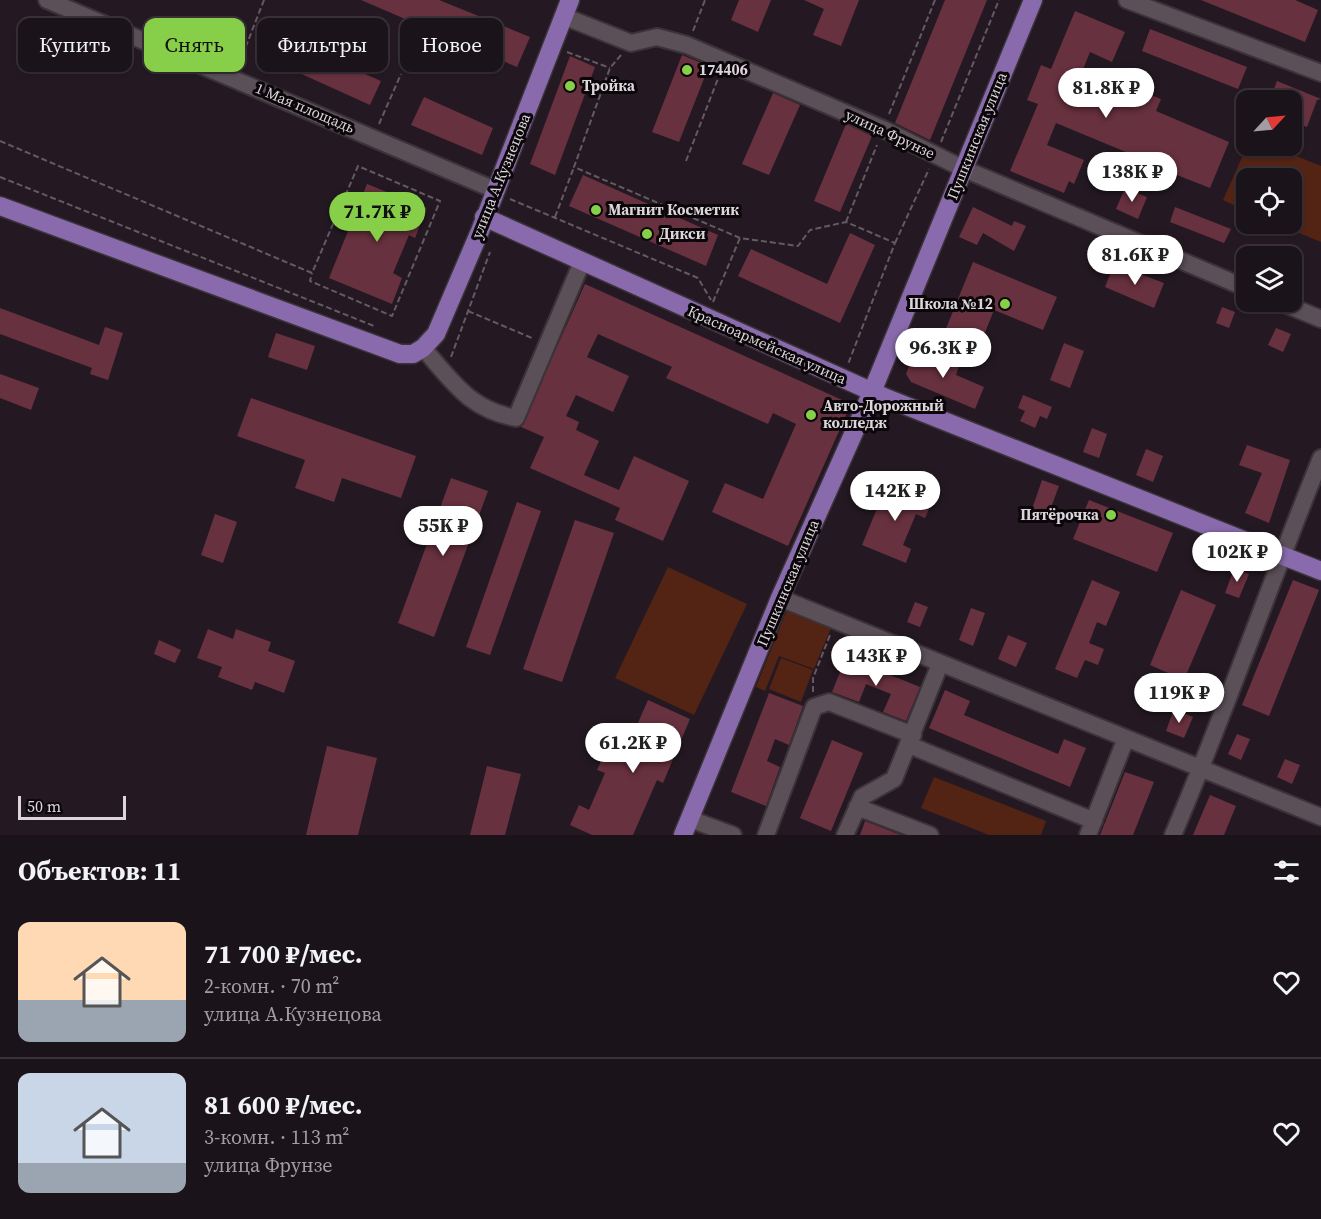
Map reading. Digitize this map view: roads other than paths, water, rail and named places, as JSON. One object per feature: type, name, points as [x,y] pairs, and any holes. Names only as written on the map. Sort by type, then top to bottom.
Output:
[{"type":"main road","name":"Пушкинская улица","points":[[687,827],[780,598],[872,392],[1033,0]]},
{"type":"main road","name":"улица А.Кузнецова","points":[[423,348],[436,334],[484,218],[503,194],[566,8]]},
{"type":"main road","points":[[0,206],[400,354],[413,354],[423,348]]},
{"type":"main road","name":"Красноармейская улица","points":[[484,218],[872,392],[1321,571]]},
{"type":"street","name":"1 Мая площадь","points":[[47,0],[503,194]]},
{"type":"street","points":[[1127,0],[1321,74]]},
{"type":"street","name":"улица Фрунзе","points":[[566,8],[631,42],[657,37],[687,45],[726,60],[883,129],[964,169],[1236,284]]},
{"type":"street","points":[[423,348],[462,393],[493,413],[516,418],[582,261]]},
{"type":"street","points":[[1302,311],[1321,319]]},
{"type":"street","points":[[1173,835],[1202,769],[1281,555],[1321,458]]},
{"type":"street","points":[[780,598],[1321,817]]},
{"type":"street","points":[[844,835],[862,797],[894,778],[940,664]]},
{"type":"street","points":[[766,835],[814,707],[829,702],[1091,828],[1126,738]]},
{"type":"street","points":[[858,807],[930,835]]},
{"type":"street","points":[[687,827],[733,835]]},
{"type":"place","name":"174406","points":[[687,70]]},
{"type":"place","name":"Тройка","points":[[570,86]]},
{"type":"place","name":"Магнит Косметик","points":[[596,210]]},
{"type":"place","name":"Дикси","points":[[647,234]]},
{"type":"place","name":"Школа №12","points":[[1005,304]]},
{"type":"place","name":"Авто-Дорожный колледж","points":[[811,415]]},
{"type":"place","name":"Пятёрочка","points":[[1111,515]]}]
